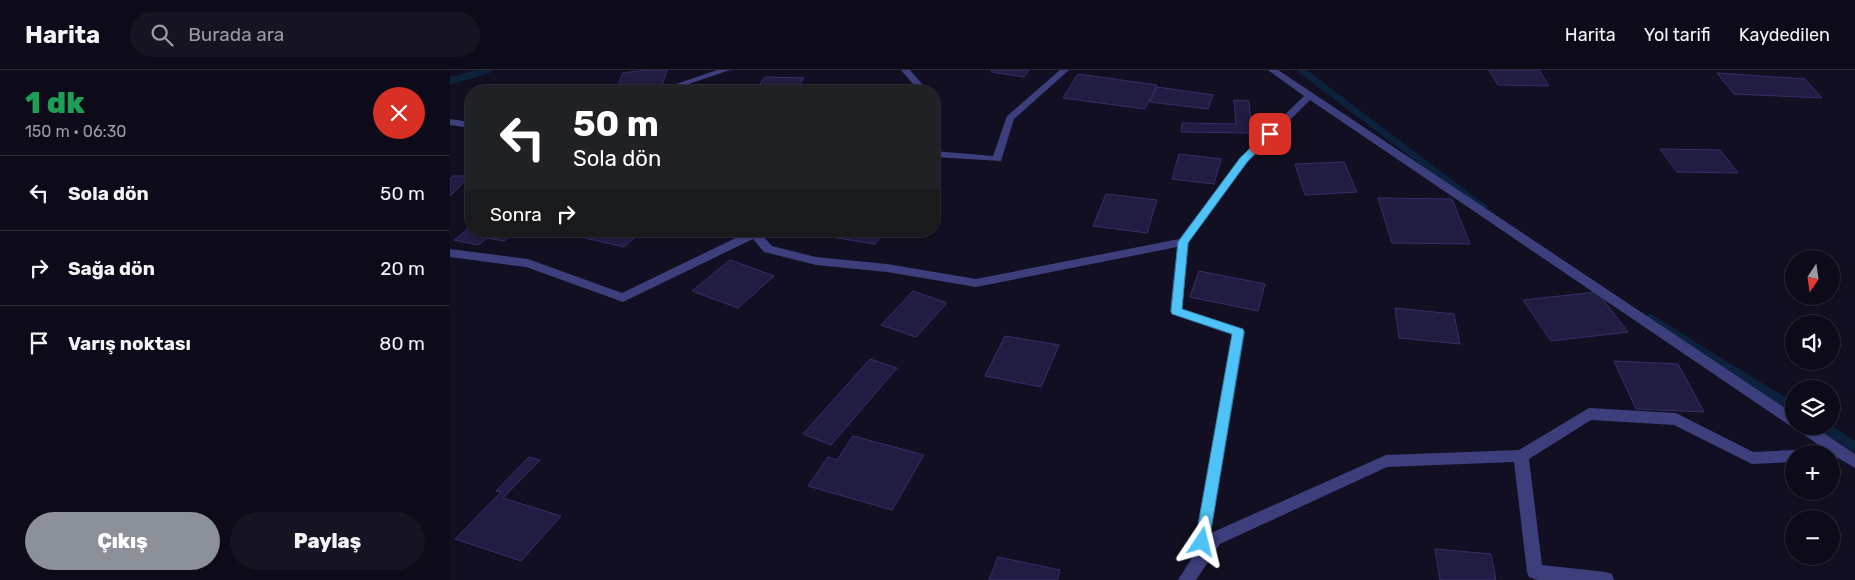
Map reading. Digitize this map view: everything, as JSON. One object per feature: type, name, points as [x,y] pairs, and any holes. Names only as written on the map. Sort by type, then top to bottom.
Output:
[{"type":"street","points":[[679,85],[726,70]]},
{"type":"street","points":[[906,70],[919,85]]},
{"type":"street","points":[[940,154],[997,159],[1010,118],[1065,70]]},
{"type":"street","points":[[1272,70],[1785,415]]},
{"type":"street","points":[[1198,561],[1239,332],[1176,311],[1183,242],[1244,160],[1309,96]]},
{"type":"street","points":[[450,122],[465,124]]},
{"type":"street","points":[[450,252],[528,263],[622,298],[749,237]]},
{"type":"street","points":[[760,237],[768,249],[816,261],[887,268],[976,283],[1183,242]]},
{"type":"street","points":[[1186,580],[1214,539],[1386,460],[1521,456],[1589,414],[1676,419],[1752,458],[1785,456]]},
{"type":"street","points":[[1815,435],[1830,445]]},
{"type":"street","points":[[1840,452],[1855,462]]},
{"type":"street","points":[[1521,456],[1535,572],[1606,580]]},
{"type":"building","points":[[667,70],[662,85],[618,85],[623,73]]},
{"type":"building","points":[[992,70],[1029,70],[1024,77],[991,72]]},
{"type":"building","points":[[1489,70],[1539,70],[1549,86],[1498,85]]},
{"type":"building","points":[[1717,73],[1805,79],[1822,98],[1734,94]]},
{"type":"building","points":[[1078,74],[1157,85],[1145,109],[1063,98]]},
{"type":"building","points":[[765,77],[804,78],[799,85],[759,85]]},
{"type":"building","points":[[1157,87],[1213,95],[1208,109],[1150,102]]},
{"type":"building","points":[[1234,100],[1249,101],[1252,133],[1181,132],[1182,123],[1236,124]]},
{"type":"building","points":[[1660,149],[1720,150],[1738,173],[1677,172]]},
{"type":"building","points":[[1179,154],[1221,159],[1214,184],[1172,179]]},
{"type":"building","points":[[1344,162],[1357,192],[1305,195],[1295,164]]},
{"type":"building","points":[[453,176],[465,176],[465,181],[450,196],[450,179]]},
{"type":"building","points":[[1106,194],[1157,200],[1147,233],[1093,226]]},
{"type":"building","points":[[1378,198],[1452,199],[1470,244],[1392,243]]},
{"type":"building","points":[[465,232],[465,237],[509,237],[504,241],[487,238],[478,245],[454,240]]},
{"type":"building","points":[[586,237],[635,237],[624,247],[585,238]]},
{"type":"building","points":[[831,237],[880,237],[875,244]]},
{"type":"building","points":[[730,260],[774,276],[738,308],[692,291]]},
{"type":"building","points":[[1199,271],[1265,284],[1258,311],[1190,297]]},
{"type":"building","points":[[913,291],[947,303],[916,337],[881,325]]},
{"type":"building","points":[[1597,292],[1628,332],[1551,341],[1523,300]]},
{"type":"building","points":[[1395,308],[1454,314],[1460,344],[1399,338]]},
{"type":"building","points":[[1005,336],[1059,345],[1041,387],[985,376]]},
{"type":"building","points":[[870,359],[897,368],[831,445],[803,434]]},
{"type":"building","points":[[1614,361],[1678,364],[1704,412],[1636,409]]},
{"type":"building","points":[[853,436],[924,455],[892,510],[808,486],[828,457],[837,460]]},
{"type":"building","points":[[529,457],[540,460],[503,498],[561,516],[521,561],[455,539],[501,492],[496,491]]},
{"type":"building","points":[[1435,549],[1491,554],[1496,580],[1440,580]]},
{"type":"building","points":[[998,557],[1060,570],[1057,580],[989,580]]},
{"type":"waterway","points":[[450,81],[488,70]]},
{"type":"waterway","points":[[1301,70],[1481,206]]},
{"type":"waterway","points":[[1650,318],[1737,373]]},
{"type":"waterway","points":[[1735,372],[1785,403]]},
{"type":"waterway","points":[[1836,435],[1855,447]]},
{"type":"route","points":[[1202,542],[1239,332],[1176,311],[1183,242],[1244,160],[1270,134]]}]
